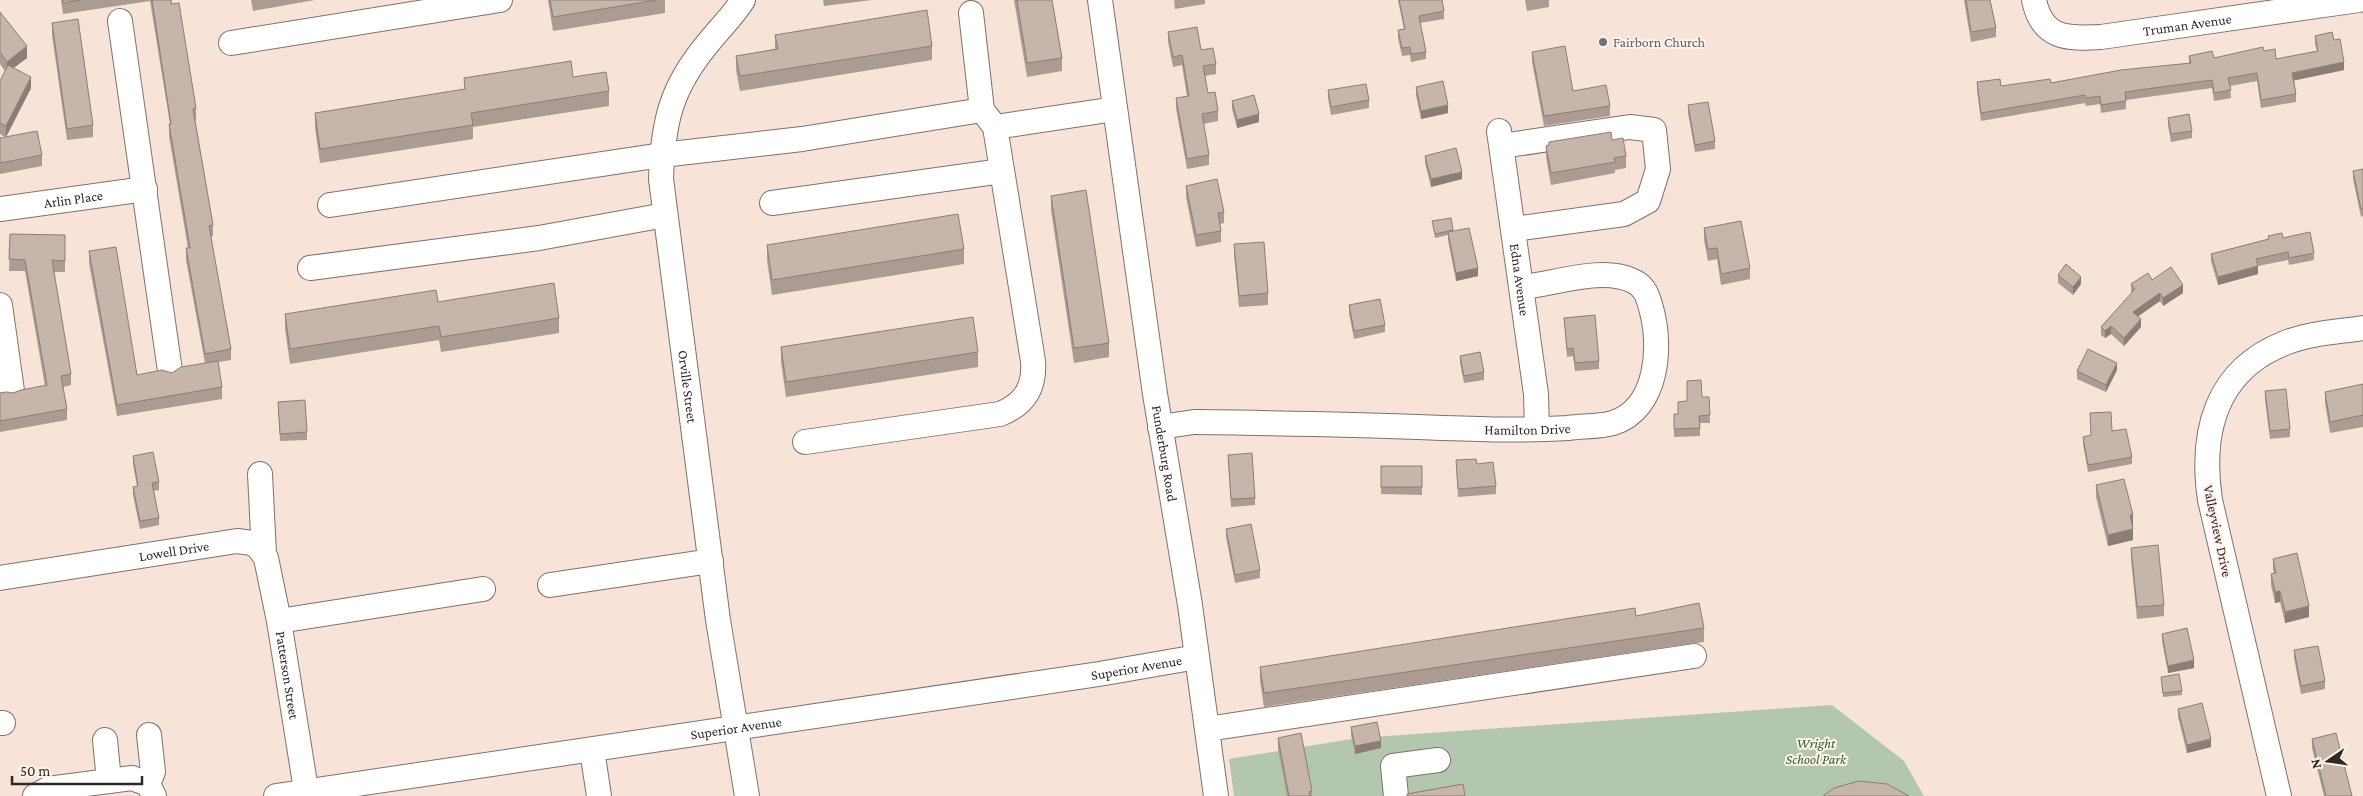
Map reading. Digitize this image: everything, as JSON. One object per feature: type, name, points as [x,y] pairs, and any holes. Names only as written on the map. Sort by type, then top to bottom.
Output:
[{"type":"street","points":[[231,43],[500,0]]},
{"type":"street","name":"Orville Street","points":[[743,0],[708,42],[679,88],[664,126],[661,179],[718,620],[747,796]]},
{"type":"street","name":"Funderburg Road","points":[[1100,0],[1160,427],[1174,500],[1216,796]]},
{"type":"street","name":"Truman Avenue","points":[[2034,0],[2036,12],[2045,26],[2062,37],[2072,39],[2101,37],[2360,0]]},
{"type":"street","points":[[805,442],[1000,414],[1022,401],[1029,391],[1034,374],[1033,361],[1002,171],[989,119],[971,13]]},
{"type":"street","points":[[120,21],[170,371]]},
{"type":"street","points":[[330,205],[662,155],[802,138],[989,119],[1115,109]]},
{"type":"street","name":"Edna Avenue","points":[[1514,230],[1624,214],[1648,201],[1658,169],[1654,130],[1630,127],[1501,139],[1536,394],[1537,429]]},
{"type":"street","points":[[772,203],[1002,171]]},
{"type":"street","name":"Arlin Place","points":[[0,209],[145,189]]},
{"type":"street","points":[[310,268],[530,240],[665,216]]},
{"type":"street","name":"Hamilton Drive","points":[[1160,427],[1194,422],[1492,430],[1537,429],[1614,423],[1628,416],[1638,406],[1647,391],[1654,372],[1656,345],[1654,318],[1644,289],[1635,282],[1621,276],[1596,275],[1522,287]]},
{"type":"street","points":[[0,305],[12,391]]},
{"type":"street","name":"Valleyview Drive","points":[[2279,796],[2210,500],[2206,478],[2208,439],[2217,406],[2224,391],[2244,368],[2256,358],[2269,350],[2302,337],[2363,328]]},
{"type":"street","points":[[260,474],[264,554]]},
{"type":"street","name":"Lowell Drive","points":[[0,578],[237,541],[252,544],[264,554]]},
{"type":"street","name":"Patterson Street","points":[[264,554],[279,621],[307,794]]},
{"type":"street","points":[[550,585],[711,561]]},
{"type":"street","points":[[279,621],[483,589]]},
{"type":"street","points":[[1207,730],[1694,656]]},
{"type":"street","name":"Superior Avenue","points":[[276,796],[307,794],[1099,674],[1197,657]]},
{"type":"street","points":[[35,796],[48,788],[132,778],[151,790],[153,772],[149,735]]},
{"type":"street","points":[[105,740],[109,781]]},
{"type":"street","points":[[592,750],[599,796]]},
{"type":"street","points":[[1396,796],[1392,766],[1438,760]]},
{"type":"green space","name":"Wright School Park","points":[[1832,705],[1904,761],[1924,796],[1234,796],[1229,759],[1358,738]]},
{"type":"building","points":[[63,0],[81,0],[63,3]]},
{"type":"building","points":[[152,0],[171,0],[171,4],[179,3],[196,108],[193,109],[213,225],[209,226],[231,349],[205,354],[186,248],[190,248],[169,124],[171,124]]},
{"type":"building","points":[[550,0],[657,0],[553,17]]},
{"type":"building","points":[[1017,0],[1052,0],[1062,58],[1027,63]]},
{"type":"building","points":[[1399,0],[1442,0],[1444,11],[1419,16],[1426,52],[1411,54],[1410,47],[1402,48],[1398,30],[1405,29]]},
{"type":"building","points":[[1966,0],[1990,0],[1996,28],[1971,32]]},
{"type":"building","points":[[927,10],[932,46],[740,76],[736,56],[778,49],[775,35]]},
{"type":"building","points":[[0,12],[27,46],[7,62],[0,52]]},
{"type":"building","points":[[78,19],[93,125],[67,129],[52,23]]},
{"type":"building","points":[[1197,27],[1201,50],[1213,48],[1216,64],[1203,66],[1208,93],[1215,92],[1218,111],[1202,114],[1209,155],[1187,159],[1176,98],[1189,96],[1182,55],[1173,57],[1168,32]]},
{"type":"building","points":[[2332,32],[2334,40],[2340,39],[2344,62],[2292,73],[2296,94],[2261,100],[2257,73],[2228,78],[2231,90],[2214,93],[2212,80],[2125,92],[2126,101],[2101,105],[2100,96],[2086,98],[2085,95],[1981,113],[1977,82],[2000,79],[2001,86],[2050,79],[2051,83],[2121,70],[2191,63],[2189,56],[2212,51],[2214,58],[2263,47],[2264,51],[2275,49],[2276,59],[2318,51],[2315,36]]},
{"type":"building","points":[[1565,46],[1573,91],[1606,85],[1610,106],[1544,116],[1532,52]]},
{"type":"building","points":[[571,61],[573,77],[606,72],[609,91],[471,113],[473,125],[320,149],[315,113],[465,89],[464,78]]},
{"type":"building","points":[[8,65],[31,77],[6,126],[0,123],[0,81]]},
{"type":"building","points":[[1443,81],[1448,105],[1421,111],[1416,87]]},
{"type":"building","points":[[1366,84],[1369,100],[1331,107],[1328,90]]},
{"type":"building","points":[[1254,95],[1259,114],[1237,120],[1232,101]]},
{"type":"building","points":[[1708,102],[1715,141],[1695,145],[1688,105]]},
{"type":"building","points":[[2189,114],[2192,131],[2171,134],[2168,118]]},
{"type":"building","points":[[37,131],[42,155],[0,163],[0,138]]},
{"type":"building","points":[[1611,132],[1612,140],[1623,138],[1626,156],[1614,158],[1615,162],[1551,173],[1546,146],[1549,145],[1549,142]]},
{"type":"building","points":[[1456,148],[1462,172],[1431,179],[1425,156]]},
{"type":"building","points":[[2363,169],[2363,209],[2361,209],[2353,171]]},
{"type":"building","points":[[1217,179],[1224,212],[1218,213],[1221,231],[1196,235],[1186,186]]},
{"type":"building","points":[[1086,190],[1109,343],[1074,348],[1051,196]]},
{"type":"building","points":[[958,214],[964,249],[772,280],[767,245]]},
{"type":"building","points":[[1451,218],[1453,230],[1435,234],[1432,221]]},
{"type":"building","points":[[1741,221],[1750,268],[1721,274],[1717,248],[1708,249],[1704,228]]},
{"type":"building","points":[[1469,228],[1478,268],[1456,273],[1448,232]]},
{"type":"building","points":[[2310,232],[2314,253],[2289,258],[2288,252],[2256,259],[2258,266],[2218,277],[2211,254],[2269,239],[2268,236],[2282,233],[2283,238]]},
{"type":"building","points":[[10,234],[65,235],[65,261],[52,260],[71,374],[61,376],[67,409],[0,421],[0,393],[13,393],[47,385],[25,260],[9,259]]},
{"type":"building","points":[[1264,242],[1268,293],[1239,296],[1234,244]]},
{"type":"building","points":[[116,247],[137,375],[162,370],[172,373],[181,367],[218,361],[222,387],[117,405],[89,251]]},
{"type":"building","points":[[2066,264],[2081,277],[2073,287],[2058,275]]},
{"type":"building","points":[[2171,267],[2183,285],[2163,298],[2160,293],[2133,312],[2141,319],[2124,338],[2111,326],[2105,331],[2101,327],[2135,289],[2131,284],[2148,273],[2152,280]]},
{"type":"building","points":[[554,283],[559,318],[441,337],[439,326],[290,349],[285,314],[436,290],[438,302]]},
{"type":"building","points":[[1380,299],[1385,325],[1354,331],[1349,305]]},
{"type":"building","points":[[1595,315],[1599,361],[1575,363],[1573,348],[1567,349],[1564,318]]},
{"type":"building","points":[[973,317],[978,352],[786,382],[781,347]]},
{"type":"building","points":[[2088,349],[2117,363],[2106,385],[2077,371]]},
{"type":"building","points":[[1480,352],[1484,372],[1464,376],[1460,356]]},
{"type":"building","points":[[1701,380],[1702,397],[1709,397],[1710,415],[1699,416],[1700,428],[1674,429],[1674,414],[1678,414],[1678,402],[1687,401],[1687,381]]},
{"type":"building","points":[[2363,384],[2363,415],[2330,422],[2325,392]]},
{"type":"building","points":[[2286,389],[2290,429],[2270,431],[2265,391]]},
{"type":"building","points":[[305,400],[307,432],[280,434],[278,402]]},
{"type":"building","points":[[2111,412],[2112,431],[2126,429],[2132,457],[2088,465],[2083,437],[2091,435],[2090,413]]},
{"type":"building","points":[[153,452],[159,482],[152,483],[159,518],[140,521],[133,487],[138,486],[133,456]]},
{"type":"building","points":[[1252,453],[1255,498],[1231,499],[1228,455]]},
{"type":"building","points":[[1476,459],[1477,464],[1493,462],[1496,486],[1458,489],[1456,460]]},
{"type":"building","points":[[1381,466],[1422,466],[1422,487],[1381,487]]},
{"type":"building","points":[[2124,479],[2133,515],[2130,515],[2133,529],[2108,535],[2096,485]]},
{"type":"building","points":[[1251,524],[1260,570],[1235,575],[1226,529]]},
{"type":"building","points":[[2158,545],[2164,605],[2137,607],[2131,548]]},
{"type":"building","points":[[2297,553],[2309,606],[2285,612],[2280,591],[2275,592],[2271,574],[2276,573],[2273,559]]},
{"type":"building","points":[[1699,603],[1704,628],[1264,693],[1260,667],[1635,608],[1636,616]]},
{"type":"building","points":[[2187,628],[2194,660],[2168,666],[2162,634]]},
{"type":"building","points":[[2318,646],[2325,681],[2301,686],[2294,650]]},
{"type":"building","points":[[2179,674],[2182,691],[2163,693],[2161,677]]},
{"type":"building","points":[[2202,703],[2211,739],[2187,745],[2178,709]]},
{"type":"building","points":[[1377,722],[1381,741],[1355,746],[1351,727]]},
{"type":"building","points":[[1301,733],[1312,791],[1309,792],[1310,796],[1289,796],[1278,738]]},
{"type":"building","points":[[2336,733],[2352,796],[2326,796],[2312,739]]},
{"type":"building","points":[[1859,781],[1887,784],[1909,796],[1823,796],[1834,788]]},
{"type":"building","points":[[1463,784],[1465,796],[1407,796],[1407,794]]},
{"type":"place","name":"Fairborn Church","points":[[1603,42]]}]
